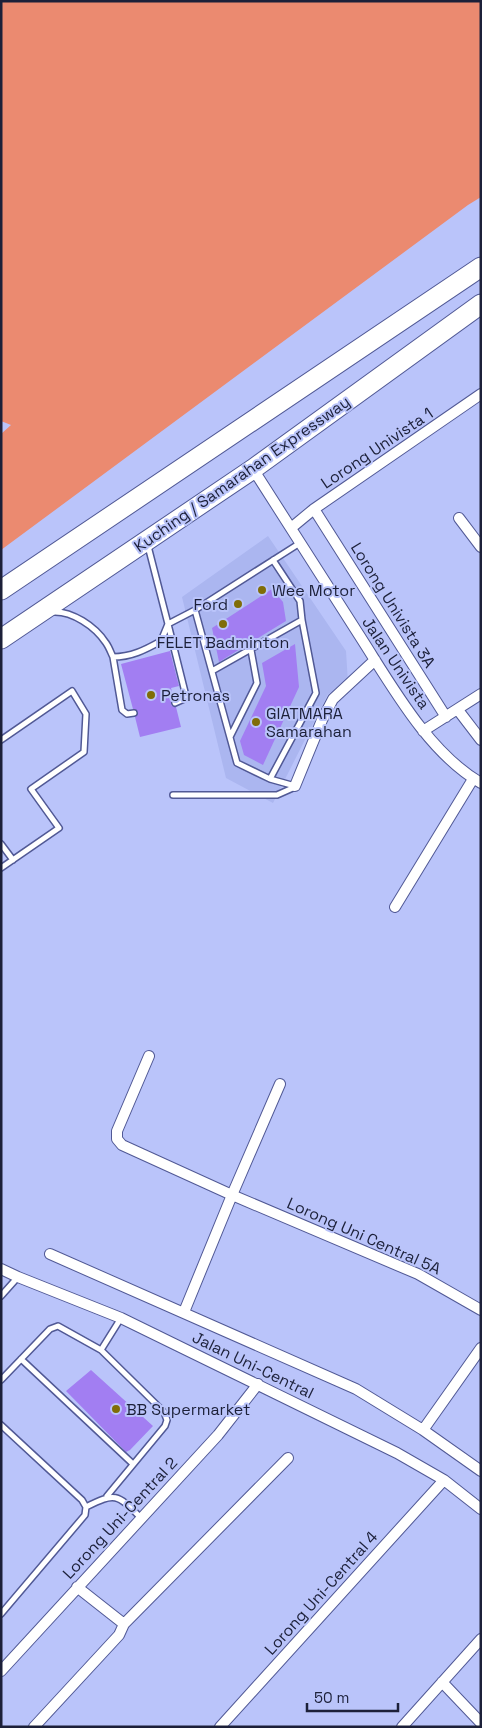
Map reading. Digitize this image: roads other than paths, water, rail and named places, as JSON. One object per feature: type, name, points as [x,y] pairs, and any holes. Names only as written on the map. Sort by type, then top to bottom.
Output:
[{"type":"highway","points":[[1,590],[481,267]]},
{"type":"highway","name":"Kuching / Samarahan Expressway","points":[[1,639],[253,468],[481,304]]},
{"type":"street","name":"Lorong Univista 1","points":[[291,528],[314,508],[481,394]]},
{"type":"street","name":"Jalan Univista","points":[[253,468],[375,660],[423,731],[447,758],[477,781]]},
{"type":"street","name":"Lorong Univista 3A","points":[[314,508],[446,717]]},
{"type":"street","points":[[458,518],[481,547]]},
{"type":"street","points":[[295,786],[332,699],[375,660]]},
{"type":"street","points":[[423,731],[481,694]]},
{"type":"street","points":[[458,710],[481,740]]},
{"type":"street","points":[[395,907],[477,781]]},
{"type":"street","name":"Lorong Uni Central 5A","points":[[149,1056],[117,1131],[117,1139],[122,1145],[232,1195],[418,1274],[481,1310]]},
{"type":"street","points":[[184,1312],[280,1084]]},
{"type":"street","points":[[50,1254],[356,1389],[423,1430],[481,1471]]},
{"type":"street","name":"Jalan Uni-Central","points":[[1,1269],[120,1318],[397,1452],[444,1480],[481,1509]]},
{"type":"street","points":[[423,1430],[481,1348]]},
{"type":"street","name":"Lorong Uni-Central 2","points":[[1,1671],[218,1434],[258,1384]]},
{"type":"street","points":[[34,1727],[119,1635],[124,1624],[288,1458]]},
{"type":"street","name":"Lorong Uni-Central 4","points":[[220,1727],[444,1480]]},
{"type":"street","points":[[77,1587],[124,1624]]},
{"type":"street","points":[[402,1727],[481,1639]]},
{"type":"street","points":[[442,1682],[481,1723]]},
{"type":"lane","points":[[147,541],[186,696],[175,703]]},
{"type":"lane","points":[[113,658],[137,654],[161,641],[168,624],[195,610],[300,543]]},
{"type":"lane","points":[[270,779],[316,693],[300,601],[273,560]]},
{"type":"lane","points":[[195,610],[237,763],[270,779],[295,786]]},
{"type":"lane","points":[[43,612],[64,612],[86,623],[106,642],[113,658],[122,710],[127,714],[134,713]]},
{"type":"lane","points":[[212,671],[302,620]]},
{"type":"lane","points":[[230,738],[257,683],[251,650]]},
{"type":"lane","points":[[1,740],[72,691],[86,714],[84,752],[31,789],[59,828],[1,868]]},
{"type":"lane","points":[[173,795],[277,794],[295,786]]},
{"type":"lane","points":[[1,844],[12,860]]},
{"type":"lane","points":[[1,1296],[18,1277]]},
{"type":"lane","points":[[101,1350],[120,1318]]},
{"type":"lane","points":[[1,1380],[50,1329],[58,1326],[101,1350],[164,1412],[167,1420],[165,1426],[107,1496],[86,1507]]},
{"type":"lane","points":[[20,1359],[133,1464]]},
{"type":"lane","points":[[1,1425],[82,1500],[86,1507],[85,1515],[1,1614]]},
{"type":"lane","points":[[107,1496],[119,1498],[140,1518]]},
{"type":"place","name":"Wee Motor","points":[[262,590]]},
{"type":"place","name":"Ford","points":[[238,604]]},
{"type":"place","name":"FELET Badminton","points":[[223,624]]},
{"type":"place","name":"Petronas","points":[[151,695]]},
{"type":"place","name":"GIATMARA Samarahan","points":[[256,722]]},
{"type":"place","name":"BB Supermarket","points":[[116,1409]]}]
